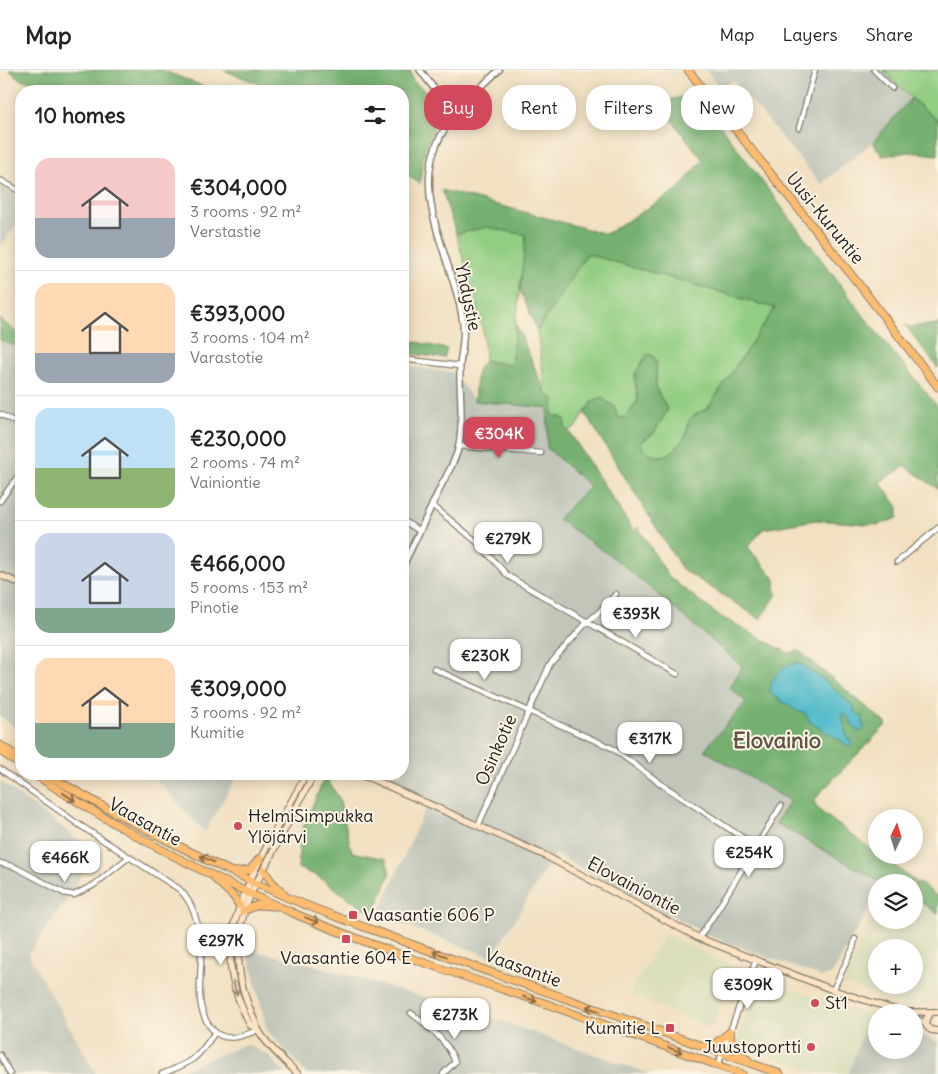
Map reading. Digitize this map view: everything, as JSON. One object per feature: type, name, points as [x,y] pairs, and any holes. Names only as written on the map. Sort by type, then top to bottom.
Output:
[{"type":"main road","name":"Uusi-Kuruntie","points":[[688,70],[861,286],[938,387]]},
{"type":"main road","points":[[0,576],[15,582]]},
{"type":"main road","points":[[0,745],[15,755]]},
{"type":"main road","points":[[0,751],[15,761]]},
{"type":"main road","name":"Vaasantie","points":[[43,780],[79,804],[209,874],[282,908],[372,944],[742,1074]]},
{"type":"main road","name":"Vaasantie","points":[[57,780],[142,826],[286,896],[439,954],[780,1074]]},
{"type":"main road","points":[[234,872],[250,870],[260,858],[303,780]]},
{"type":"main road","points":[[298,1074],[258,1030],[246,1001],[241,980],[238,944],[241,908],[248,891],[264,870],[311,780]]},
{"type":"main road","name":"Elovainiontie","points":[[374,780],[567,867],[699,938],[833,990],[877,1004]]},
{"type":"main road","points":[[254,882],[260,858]]},
{"type":"main road","points":[[264,870],[271,881],[286,896]]},
{"type":"main road","points":[[209,874],[241,908]]},
{"type":"main road","points":[[241,908],[258,905],[282,908]]},
{"type":"main road","points":[[923,1013],[938,1012]]},
{"type":"main road","points":[[930,1013],[925,1023],[930,1030],[938,1031]]},
{"type":"main road","points":[[708,1049],[730,1032]]},
{"type":"main road","points":[[730,1032],[731,1042],[737,1053],[764,1068]]},
{"type":"street","points":[[420,70],[431,85]]},
{"type":"street","name":"Yhdystie","points":[[484,85],[499,70]]},
{"type":"street","points":[[799,128],[815,70]]},
{"type":"street","points":[[874,70],[892,88]]},
{"type":"street","name":"Yhdystie","points":[[409,554],[459,446],[462,402],[460,366],[463,324],[433,211],[429,188],[433,155],[444,130]]},
{"type":"street","points":[[0,180],[15,189]]},
{"type":"street","points":[[409,360],[460,366]]},
{"type":"street","points":[[0,414],[15,422]]},
{"type":"street","points":[[459,446],[541,453]]},
{"type":"street","points":[[0,501],[15,480]]},
{"type":"street","points":[[432,505],[477,542],[508,576],[677,674]]},
{"type":"street","points":[[409,524],[420,531]]},
{"type":"street","points":[[897,562],[938,528]]},
{"type":"street","name":"Osinkotie","points":[[478,826],[550,664],[586,622],[597,614],[616,594]]},
{"type":"street","points":[[434,669],[612,748],[664,786],[757,847]]},
{"type":"street","points":[[0,769],[41,799],[179,889],[192,906],[198,928],[201,951],[201,1011],[204,1019],[214,1032],[227,1038],[245,1035],[258,1030]]},
{"type":"street","points":[[699,938],[781,806]]},
{"type":"street","points":[[0,863],[15,867],[64,893],[74,895],[94,886],[129,857]]},
{"type":"street","points":[[833,990],[853,948],[855,939]]},
{"type":"street","points":[[718,1065],[756,960]]},
{"type":"street","points":[[411,1013],[425,1024],[452,1052],[455,1062],[443,1074]]},
{"type":"street","points":[[162,1074],[187,1064],[199,1056],[214,1032]]},
{"type":"street","points":[[0,1055],[10,1074]]},
{"type":"shaded area","points":[[706,70],[883,70],[911,98],[873,142],[821,184],[753,104],[753,85],[737,85],[733,80],[725,85],[718,85]]},
{"type":"shaded area","points":[[0,186],[15,195],[15,226],[0,248]]},
{"type":"shaded area","points":[[0,340],[15,346],[15,727],[0,716]]},
{"type":"shaded area","points":[[409,367],[452,372],[475,401],[548,408],[547,448],[591,486],[559,519],[622,564],[742,666],[746,702],[704,750],[791,801],[777,823],[868,875],[868,909],[832,974],[822,977],[710,936],[555,854],[492,957],[378,915],[430,798],[389,780],[409,780]]},
{"type":"shaded area","points":[[157,780],[235,780],[205,832]]},
{"type":"shaded area","points":[[0,781],[95,852],[67,899],[28,954],[96,1074],[0,1074]]},
{"type":"shaded area","points":[[923,903],[938,914],[938,998],[923,1004],[903,1004],[874,994],[923,994],[923,939],[868,939],[868,992],[844,984],[847,973],[865,938],[861,935],[868,926],[868,929],[923,929]]},
{"type":"shaded area","points":[[665,934],[737,968],[711,1028],[629,994]]},
{"type":"shaded area","points":[[247,949],[306,963],[481,1014],[650,1074],[307,1074],[267,1030]]},
{"type":"shaded area","points":[[760,978],[868,1016],[848,1074],[821,1074],[736,1043]]},
{"type":"shaded area","points":[[868,1019],[868,1059],[923,1059],[923,1036],[938,1042],[938,1074],[848,1074]]},
{"type":"shaded area","points":[[246,1044],[268,1055],[285,1074],[173,1074]]},
{"type":"green space","points":[[9,70],[162,70],[200,85],[47,85],[41,82],[21,80]]},
{"type":"green space","points":[[223,70],[410,70],[413,81],[424,90],[424,130],[433,130],[423,156],[420,184],[409,176],[409,85],[262,85]]},
{"type":"green space","points":[[883,70],[938,70],[938,121],[911,98]]},
{"type":"green space","points":[[681,97],[681,130],[723,130],[870,324],[938,407],[938,489],[905,466],[880,482],[898,507],[898,518],[878,525],[816,520],[763,529],[748,547],[775,579],[776,596],[760,619],[682,569],[585,413],[594,400],[603,397],[614,406],[618,418],[625,418],[638,400],[635,376],[637,370],[647,355],[651,354],[656,362],[657,389],[667,411],[654,433],[642,441],[641,445],[646,451],[658,456],[672,452],[686,434],[690,419],[707,409],[775,308],[587,254],[537,331],[520,289],[526,235],[486,227],[456,234],[442,190],[606,234],[677,190],[703,160],[671,119],[671,99]]},
{"type":"green space","points":[[911,98],[938,121],[938,155],[908,152],[882,156],[873,142]]},
{"type":"green space","points":[[486,227],[526,235],[511,366],[485,360],[483,332],[477,305],[456,234]]},
{"type":"green space","points":[[587,254],[775,308],[707,409],[696,414],[688,424],[682,441],[674,450],[664,456],[658,456],[644,450],[641,445],[642,442],[654,433],[667,411],[656,388],[657,363],[653,356],[635,373],[638,400],[625,418],[618,418],[612,404],[603,397],[588,408],[575,428],[568,430],[561,417],[553,414],[554,399],[546,394],[537,331]]},
{"type":"green space","points":[[0,319],[15,331],[15,346],[0,340]]},
{"type":"green space","points":[[516,324],[546,394],[554,399],[553,415],[565,419],[565,427],[634,531],[638,527],[669,577],[718,615],[788,653],[799,651],[887,724],[820,793],[814,802],[819,810],[868,847],[868,864],[892,864],[905,874],[868,875],[776,823],[790,801],[704,750],[746,702],[730,688],[742,666],[622,564],[558,519],[590,486],[547,448],[548,408],[474,401],[477,370],[485,360],[511,365]],"holes":[[[798,662],[825,681],[853,706],[854,711],[858,715],[860,732],[853,726],[845,714],[842,714],[847,737],[810,722],[805,713]]]},
{"type":"green space","points":[[938,324],[938,368],[905,325],[910,327]]},
{"type":"green space","points":[[409,340],[447,349],[444,358],[409,354]]},
{"type":"green space","points":[[323,780],[328,780],[339,798],[352,852],[386,859],[390,874],[373,915],[317,876],[298,868],[300,835]]},
{"type":"green space","points":[[923,885],[938,897],[938,914],[923,903]]},
{"type":"water","points":[[798,662],[825,681],[853,706],[854,711],[858,715],[862,715],[864,728],[860,732],[845,714],[842,714],[847,737],[852,743],[851,747],[810,722],[805,713],[797,711],[770,693],[771,681],[785,667]]},
{"type":"place","name":"HelmiSimpukka Ylöjärvi","points":[[238,826]]},
{"type":"place","name":"Vaasantie 606 P","points":[[353,915]]},
{"type":"place","name":"Vaasantie 604 E","points":[[346,939]]},
{"type":"place","name":"St1","points":[[815,1003]]},
{"type":"place","name":"Kumitie L","points":[[670,1028]]},
{"type":"place","name":"Juustoportti","points":[[811,1047]]},
{"type":"district","name":"Elovainio","points":[[777,740]]}]
